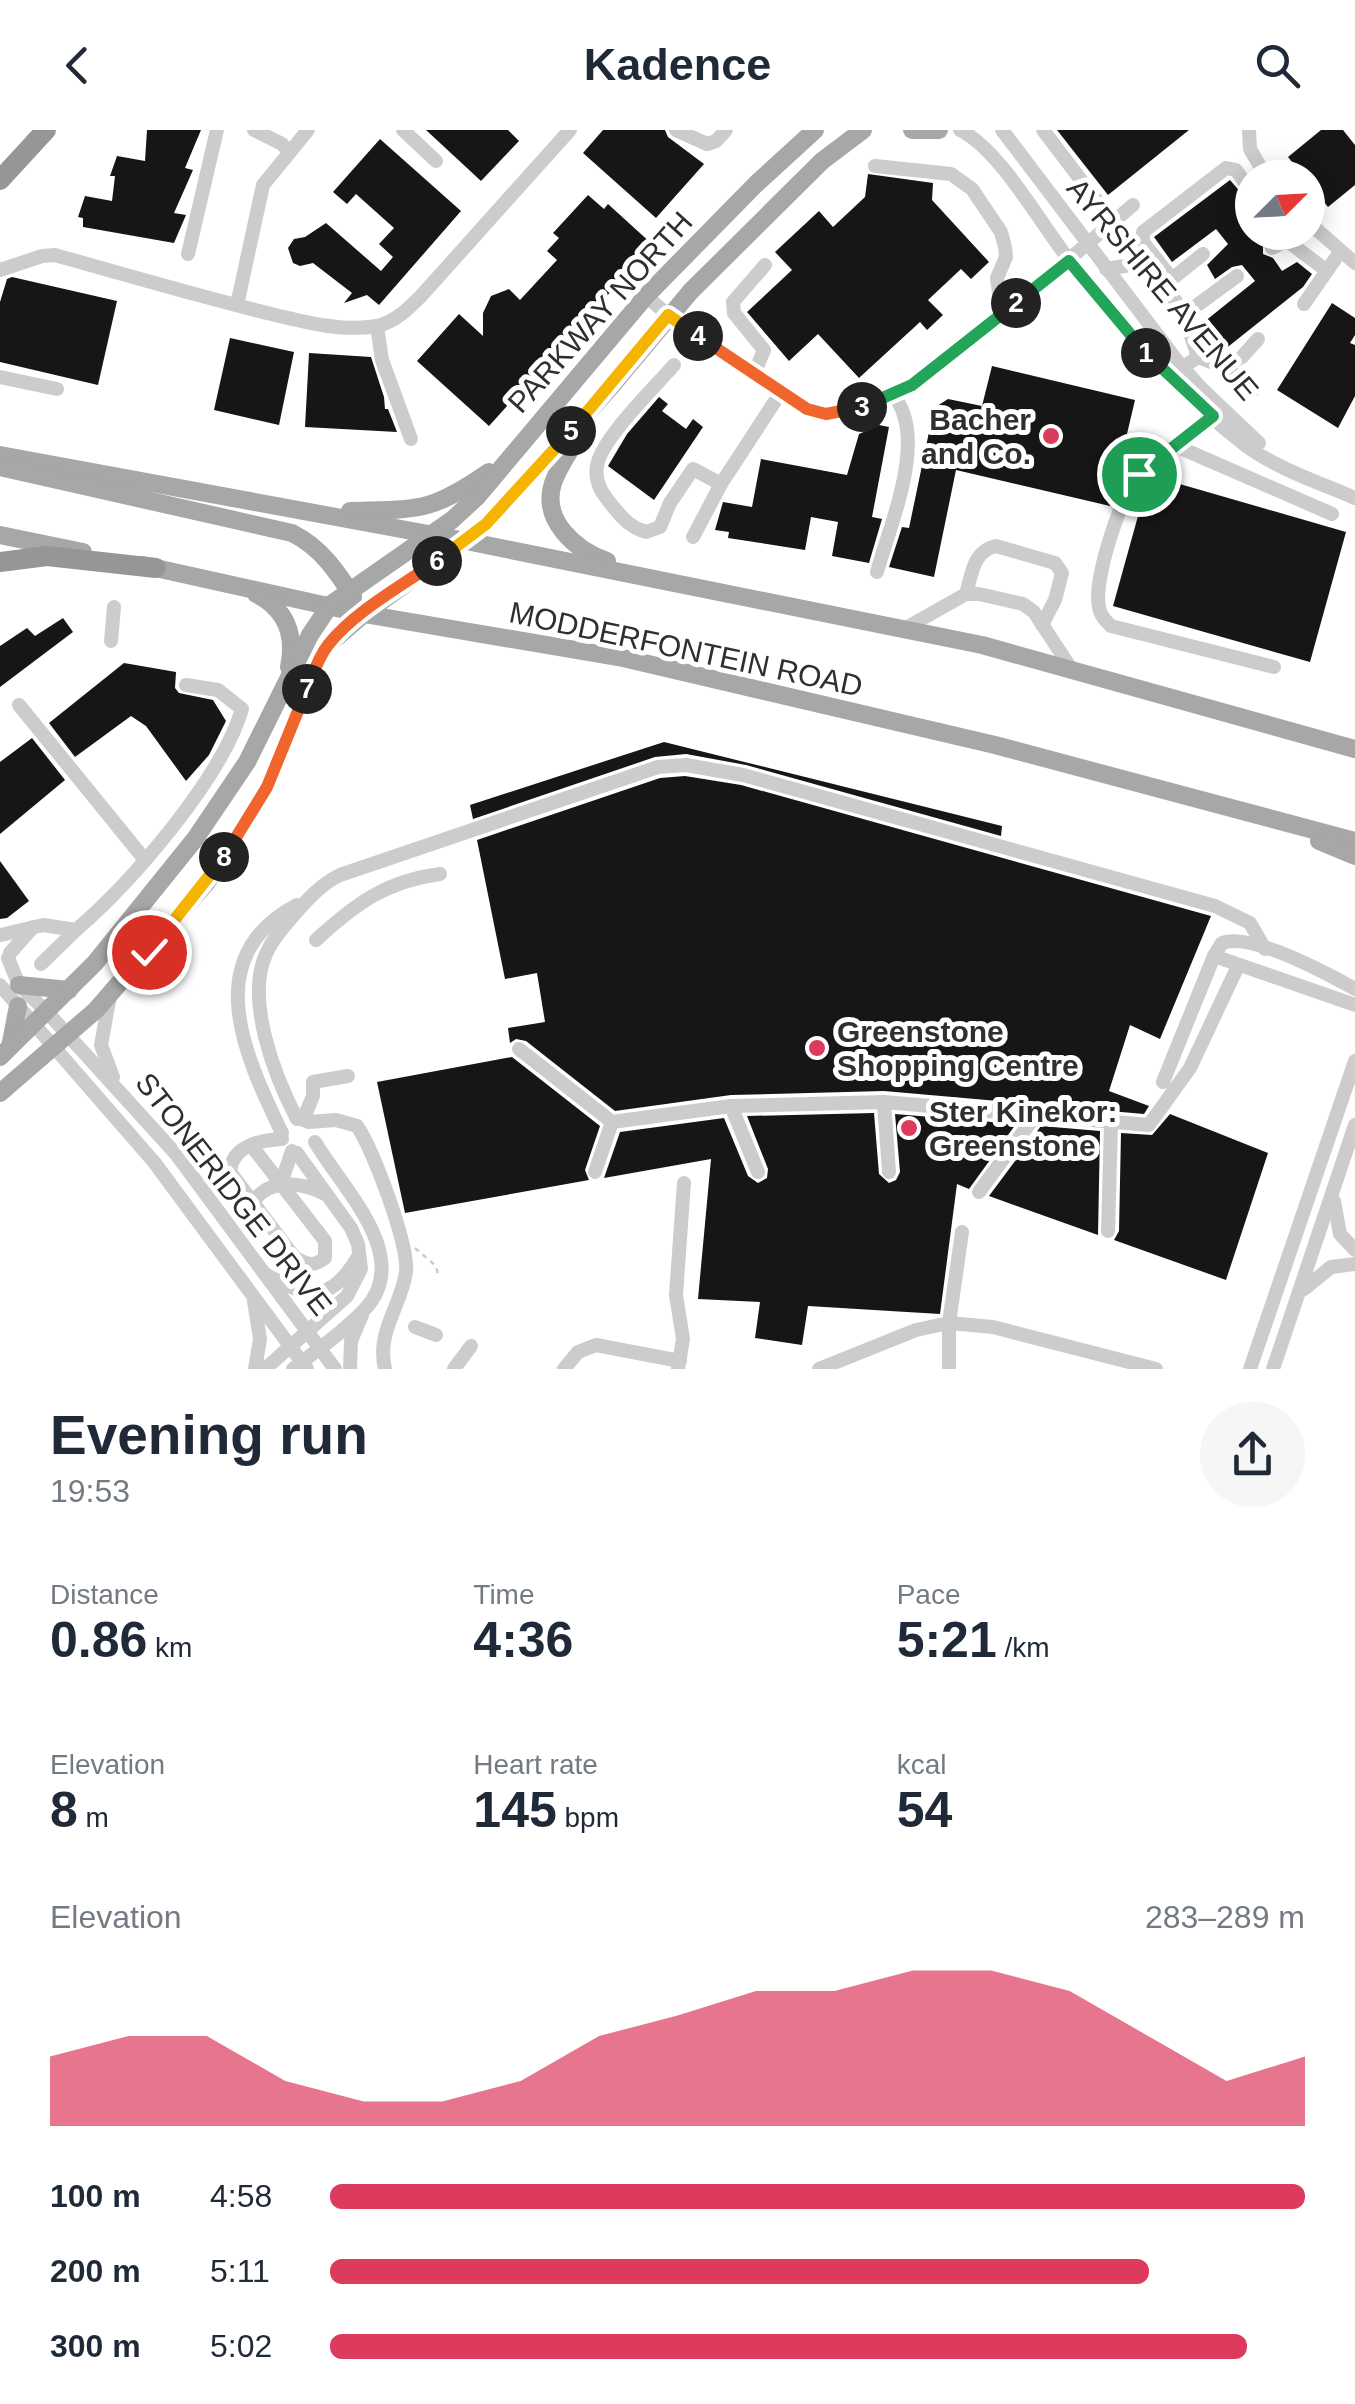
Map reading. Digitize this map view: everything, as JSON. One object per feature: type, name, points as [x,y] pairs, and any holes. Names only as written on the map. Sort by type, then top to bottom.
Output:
[{"type":"highway","points":[[0,160],[28,130]]},
{"type":"highway","points":[[0,180],[46,130]]},
{"type":"highway","points":[[0,562],[47,556],[156,568]]},
{"type":"main road","name":"PARKWAY NORTH","points":[[5,1052],[69,990],[196,839],[247,762],[310,635],[330,605],[452,520],[476,497],[646,296],[815,130]]},
{"type":"main road","points":[[0,1093],[110,996],[207,882],[267,787],[328,645],[496,515],[609,389],[668,315],[787,194],[863,130]]},
{"type":"main road","points":[[912,130],[939,130]]},
{"type":"main road","points":[[609,389],[552,485],[552,503],[560,528],[574,544],[598,558],[724,593]]},
{"type":"main road","name":"MODDERFONTEIN ROAD","points":[[0,455],[430,534],[982,645],[1355,749]]},
{"type":"main road","points":[[314,512],[426,508],[454,496],[504,462]]},
{"type":"main road","points":[[0,467],[292,533],[329,562],[364,614]]},
{"type":"main road","name":"MODDERFONTEIN ROAD","points":[[0,534],[364,614],[624,658],[994,746],[1355,842]]},
{"type":"main road","points":[[243,587],[271,602],[285,618],[292,652],[285,687]]},
{"type":"main road","points":[[1260,816],[1355,856]]},
{"type":"main road","points":[[10,985],[69,990]]},
{"type":"main road","points":[[5,1052],[18,1006]]},
{"type":"street","points":[[188,254],[217,130]]},
{"type":"street","points":[[254,130],[282,144],[289,152]]},
{"type":"street","points":[[237,305],[263,185],[308,130]]},
{"type":"street","points":[[403,130],[436,161]]},
{"type":"street","points":[[0,270],[55,255],[237,305],[318,322],[377,326],[410,307],[570,130]]},
{"type":"street","points":[[679,131],[708,144],[726,130]]},
{"type":"street","name":"AYRSHIRE AVENUE","points":[[960,130],[985,147],[1069,261],[1169,377],[1248,446],[1294,472],[1355,498]]},
{"type":"street","name":"AYRSHIRE AVENUE","points":[[1002,130],[1183,367],[1251,437],[1294,472]]},
{"type":"street","points":[[1043,130],[1113,222]]},
{"type":"street","points":[[1249,130],[1250,149],[1257,160]]},
{"type":"street","points":[[875,166],[956,176],[972,189],[1000,232],[1005,247],[1006,257],[996,278],[1002,314]]},
{"type":"street","points":[[1198,357],[1184,314],[1143,242],[1143,232],[1226,168],[1235,170]]},
{"type":"street","points":[[646,296],[781,392],[807,409],[826,414],[862,407],[912,385],[1069,261],[1133,205]]},
{"type":"street","points":[[1325,238],[1355,262]]},
{"type":"street","points":[[1299,250],[1327,271]]},
{"type":"street","points":[[1304,304],[1340,252]]},
{"type":"street","points":[[1167,282],[1203,254]]},
{"type":"street","points":[[754,374],[764,350],[734,313],[733,302],[766,264]]},
{"type":"street","points":[[1106,269],[1131,265],[1167,282]]},
{"type":"street","points":[[1184,314],[1237,276]]},
{"type":"street","points":[[377,326],[382,360],[412,439]]},
{"type":"street","points":[[1224,367],[1242,357],[1258,339]]},
{"type":"street","points":[[1183,367],[1198,357]]},
{"type":"street","points":[[1198,357],[1224,367],[1254,389]]},
{"type":"street","points":[[674,365],[604,449],[596,468],[599,487],[624,520],[646,532],[660,527],[677,491],[693,470],[722,484]]},
{"type":"street","points":[[0,377],[57,389]]},
{"type":"street","points":[[693,537],[781,392]]},
{"type":"street","points":[[877,572],[909,440],[905,413],[893,396]]},
{"type":"street","points":[[1213,416],[1139,474],[1108,547],[1098,593],[1099,609],[1111,626],[1274,667]]},
{"type":"street","points":[[1176,446],[1332,514]]},
{"type":"street","points":[[966,594],[978,554],[987,548],[996,546],[1055,562],[1062,573],[1042,626]]},
{"type":"street","points":[[904,629],[966,594],[1023,604],[1072,670]]},
{"type":"street","points":[[112,642],[114,607]]},
{"type":"street","points":[[40,964],[100,909],[144,860],[185,810],[228,746],[242,708],[218,690],[186,685]]},
{"type":"street","points":[[19,706],[144,860]]},
{"type":"street","points":[[265,1369],[354,1288],[361,1269],[360,1254],[351,1228],[288,1144],[251,1063],[240,1023],[237,986],[243,956],[252,941],[287,910],[340,874],[658,767],[686,765],[743,776],[1216,906],[1250,923],[1265,950]]},
{"type":"street","points":[[316,940],[346,912],[378,892],[408,878],[440,874]]},
{"type":"street","points":[[306,900],[272,942],[259,975],[261,1016],[276,1069],[381,1253],[379,1286],[351,1341],[350,1369]]},
{"type":"street","points":[[0,935],[34,926],[76,930]]},
{"type":"street","points":[[6,958],[34,926]]},
{"type":"street","points":[[0,935],[9,942],[6,958],[18,1006],[41,1018]]},
{"type":"street","points":[[1163,1082],[1214,956],[1230,940],[1314,967],[1355,990]]},
{"type":"street","points":[[1214,956],[1355,1005]]},
{"type":"street","points":[[519,1049],[612,1122],[731,1106],[884,1102],[1111,1124],[1148,1124],[1190,1068],[1238,966]]},
{"type":"street","points":[[10,985],[41,1018]]},
{"type":"street","points":[[110,996],[101,1044],[118,1088]]},
{"type":"street","name":"STONERIDGE DRIVE","points":[[41,1018],[68,1035],[176,1154],[335,1369]]},
{"type":"street","name":"STONERIDGE DRIVE","points":[[41,1018],[53,1048],[154,1162],[291,1348],[300,1367]]},
{"type":"street","points":[[1250,1369],[1355,1060]]},
{"type":"street","points":[[303,1120],[312,1096],[312,1082],[348,1076]]},
{"type":"street","points":[[884,1102],[889,1172]]},
{"type":"street","points":[[731,1106],[758,1172]]},
{"type":"street","points":[[980,1192],[1035,1116]]},
{"type":"street","points":[[280,1186],[288,1124],[303,1120],[345,1121],[361,1131],[406,1255],[404,1282],[384,1336],[386,1369]]},
{"type":"street","points":[[251,1144],[326,1241],[325,1258],[316,1265],[296,1258],[230,1172],[232,1160],[251,1144],[288,1144],[307,1151],[315,1139],[345,1121]]},
{"type":"street","points":[[594,1172],[612,1122]]},
{"type":"street","points":[[1108,1231],[1111,1124]]},
{"type":"street","points":[[1273,1369],[1355,1125]]},
{"type":"street","points":[[564,1369],[578,1352],[596,1345],[679,1365],[683,1338],[676,1296],[684,1183]]},
{"type":"street","points":[[254,1201],[262,1191],[280,1186],[305,1185],[329,1195]]},
{"type":"street","points":[[1334,1195],[1336,1224],[1344,1242],[1355,1250]]},
{"type":"street","points":[[950,1368],[949,1323],[962,1232]]},
{"type":"street","points":[[262,1272],[299,1291],[318,1293],[342,1281],[360,1254]]},
{"type":"street","points":[[1299,1296],[1312,1280],[1331,1267],[1355,1264]]},
{"type":"street","points":[[254,1300],[260,1339],[255,1369]]},
{"type":"street","points":[[300,1367],[364,1310]]},
{"type":"street","points":[[819,1369],[916,1330],[949,1323],[993,1326],[1156,1369]]},
{"type":"street","points":[[415,1326],[436,1335]]},
{"type":"street","points":[[458,1366],[471,1346]]},
{"type":"path","points":[[421,1250],[436,1266],[439,1278]]},
{"type":"building","points":[[147,130],[201,130],[185,168],[193,170],[174,213],[186,215],[174,243],[83,227],[83,218],[78,217],[85,196],[112,201],[115,176],[110,176],[117,156],[145,161]]},
{"type":"building","points":[[426,130],[508,130],[519,141],[481,181]]},
{"type":"building","points":[[603,130],[665,130],[668,137],[704,164],[656,218],[583,153]]},
{"type":"building","points":[[1057,130],[1189,130],[1108,195]]},
{"type":"building","points":[[1321,130],[1343,130],[1355,145],[1355,185],[1328,207],[1325,160],[1288,157]]},
{"type":"building","points":[[380,139],[461,211],[379,305],[367,295],[344,303],[352,293],[313,263],[293,263],[288,248],[294,239],[305,237],[326,223],[381,271],[393,257],[379,244],[394,228],[356,194],[347,204],[333,192]]},
{"type":"building","points":[[868,174],[933,183],[932,200],[989,262],[971,279],[961,269],[928,300],[943,315],[927,330],[920,322],[859,378],[818,334],[789,361],[747,312],[792,270],[775,252],[819,211],[833,227],[865,197]]},
{"type":"building","points":[[1230,180],[1235,186],[1235,250],[1263,250],[1282,271],[1297,262],[1312,274],[1303,287],[1219,354],[1211,351],[1199,326],[1255,281],[1242,265],[1215,279],[1207,265],[1228,244],[1216,229],[1172,262],[1154,237]]},
{"type":"building","points":[[588,195],[604,209],[608,204],[653,245],[489,426],[417,361],[459,314],[483,336],[483,313],[491,296],[509,289],[520,300],[557,260],[547,251],[559,238],[553,233]]},
{"type":"building","points":[[7,279],[117,301],[98,385],[0,362],[0,302]]},
{"type":"building","points":[[1332,303],[1355,318],[1355,335],[1350,343],[1355,345],[1355,396],[1338,428],[1277,390]]},
{"type":"building","points":[[230,338],[294,352],[279,425],[214,410]]},
{"type":"building","points":[[309,353],[371,357],[385,409],[397,432],[305,427]]},
{"type":"building","name":"Bacher and Co.","points":[[992,366],[1135,400],[1110,506],[956,470],[934,577],[889,567],[902,527],[909,528],[934,408],[948,399],[982,406]]},
{"type":"building","points":[[659,397],[668,404],[662,411],[686,429],[693,419],[703,427],[654,500],[608,466],[627,434]]},
{"type":"building","points":[[879,425],[889,427],[872,517],[882,519],[869,563],[832,556],[838,522],[811,517],[805,550],[728,538],[729,532],[715,530],[723,502],[752,507],[761,459],[847,475],[859,434]]},
{"type":"building","points":[[1152,476],[1346,532],[1310,662],[1113,606]]},
{"type":"building","points":[[63,618],[73,632],[0,687],[0,646],[27,628],[35,636]]},
{"type":"building","points":[[124,663],[176,672],[175,688],[179,693],[213,700],[226,721],[209,755],[186,781],[146,726],[131,716],[75,757],[49,723]]},
{"type":"building","points":[[32,738],[65,780],[0,834],[0,762]]},
{"type":"building","points":[[664,742],[1002,826],[1001,836],[746,765],[686,754],[655,757],[473,819],[470,805]]},
{"type":"building","points":[[685,776],[741,785],[1211,916],[1160,1039],[1130,1025],[1109,1091],[1149,1106],[1144,1114],[884,1091],[731,1095],[615,1111],[526,1041],[516,1039],[510,1043],[508,1028],[545,1022],[537,973],[505,979],[477,840],[660,778]]},
{"type":"building","points":[[0,861],[29,901],[0,919]]},
{"type":"building","points":[[512,1057],[600,1126],[585,1170],[589,1180],[405,1213],[377,1082]]},
{"type":"building","points":[[874,1113],[879,1174],[889,1183],[900,1172],[895,1114],[1016,1124],[969,1189],[957,1184],[940,1314],[808,1306],[802,1345],[755,1338],[760,1302],[698,1299],[711,1159],[604,1178],[620,1132],[724,1118],[748,1176],[758,1183],[767,1178],[768,1169],[747,1116]]},
{"type":"building","points":[[1170,1114],[1268,1153],[1226,1280],[1114,1240],[1119,1231],[1121,1133],[1152,1135]]},
{"type":"building","points":[[1041,1126],[1100,1131],[1098,1235],[989,1196]]},
{"type":"place","name":"Bacher and Co.","points":[[1051,436]]},
{"type":"place","name":"Greenstone Shopping Centre","points":[[817,1048]]},
{"type":"place","name":"Ster Kinekor: Greenstone","points":[[909,1128]]},
{"type":"route","points":[[149,952],[207,882],[267,787],[328,645],[486,524],[609,389],[668,315],[797,403],[826,414],[880,401],[912,385],[1069,261],[1136,342],[1213,416],[1139,474]]}]
